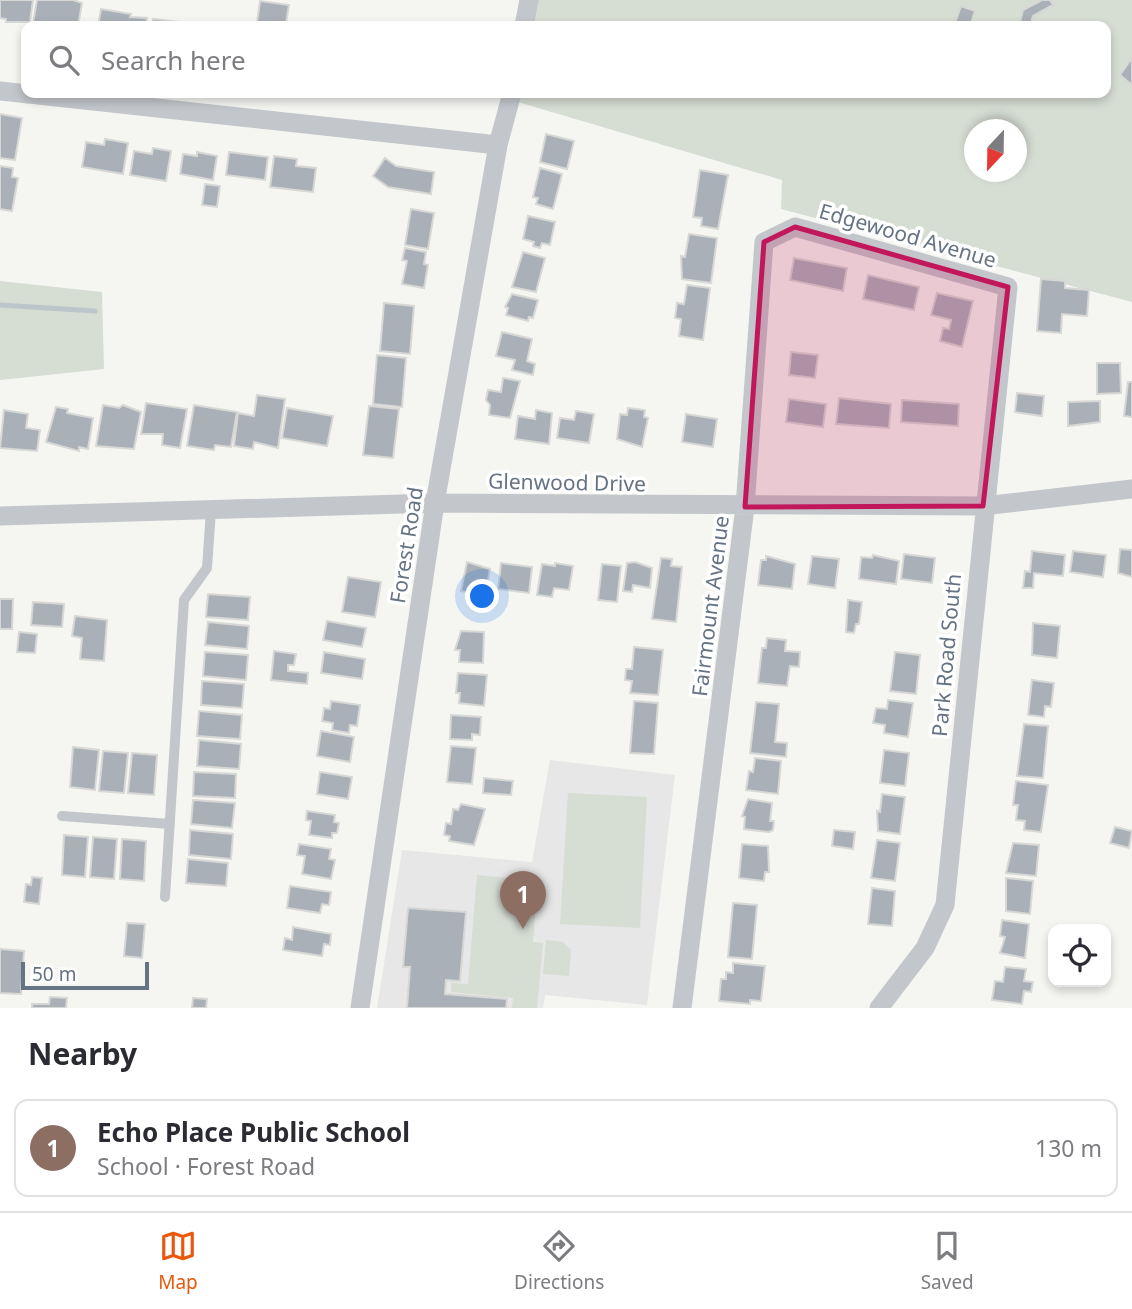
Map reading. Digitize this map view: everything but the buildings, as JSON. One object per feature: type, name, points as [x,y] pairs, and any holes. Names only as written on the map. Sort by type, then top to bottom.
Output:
[{"type":"street","points":[[525,21],[529,0]]},
{"type":"street","points":[[0,91],[21,93]]},
{"type":"street","points":[[65,98],[498,145]]},
{"type":"street","name":"Forest Road","points":[[360,1008],[435,503],[498,145],[511,98]]},
{"type":"street","name":"Edgewood Avenue","points":[[795,227],[1008,287]]},
{"type":"street","name":"Fairmount Avenue","points":[[682,1008],[745,507],[764,242],[795,227]]},
{"type":"street","name":"Park Road South","points":[[879,1008],[925,948],[945,905],[983,506],[1008,287]]},
{"type":"street","name":"Glenwood Drive","points":[[0,516],[435,503],[745,507],[983,506],[1132,489]]},
{"type":"lane","points":[[165,897],[184,600],[207,568],[211,510]]},
{"type":"lane","points":[[62,816],[170,824]]},
{"type":"highlighted area","points":[[795,227],[1008,287],[983,506],[745,507],[764,242]]},
{"type":"shaded area","points":[[530,0],[1132,0],[1132,302],[781,209],[782,180],[511,98],[1111,98],[1111,21],[526,21]]},
{"type":"shaded area","points":[[0,281],[102,292],[104,369],[0,380]]},
{"type":"shaded area","points":[[550,760],[675,775],[647,1005],[545,995],[543,1008],[377,1008],[402,850],[532,862]]},
{"type":"shaded area","points":[[568,793],[647,797],[640,928],[560,924]]},
{"type":"shaded area","points":[[477,875],[538,881],[533,942],[543,943],[537,1008],[512,1008],[513,998],[451,992],[451,983],[468,984]]},
{"type":"shaded area","points":[[546,940],[563,942],[571,950],[569,976],[543,974]]},
{"type":"waterway","points":[[0,305],[95,311]]},
{"type":"place","name":"Echo Place Public School","points":[[523,929]]}]
